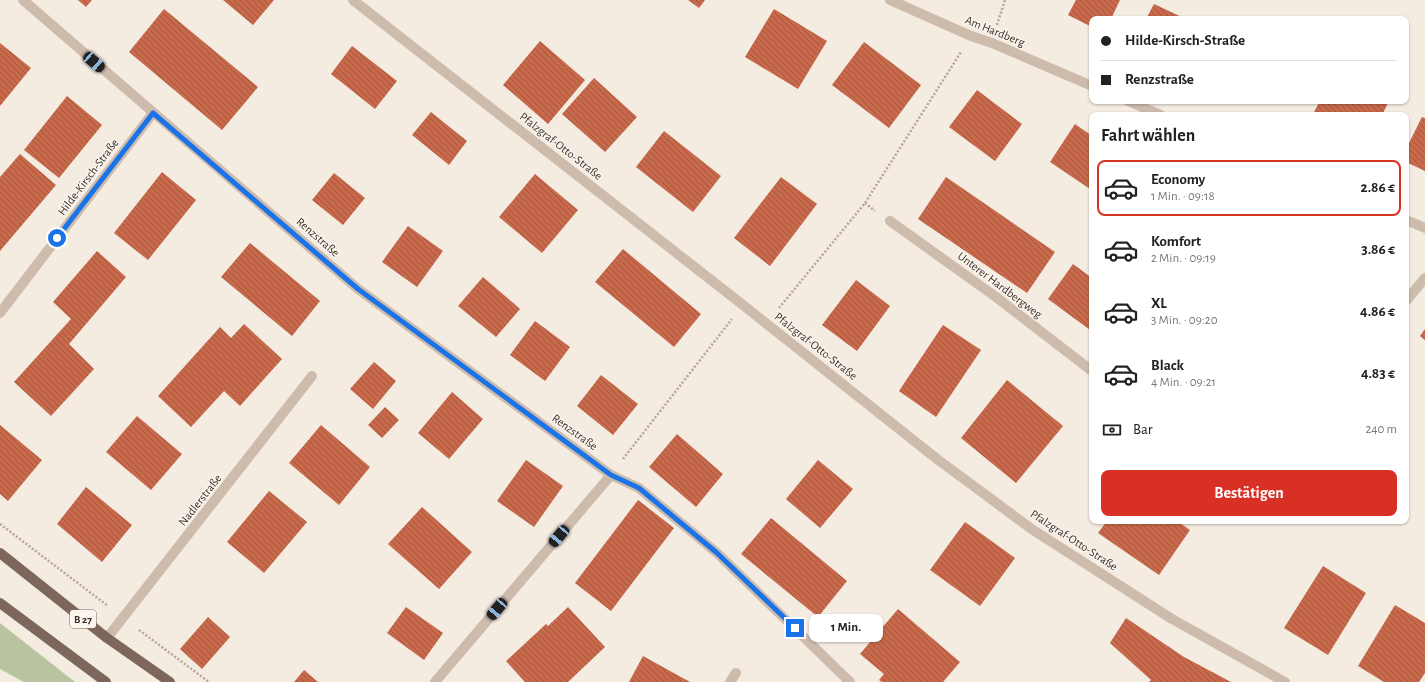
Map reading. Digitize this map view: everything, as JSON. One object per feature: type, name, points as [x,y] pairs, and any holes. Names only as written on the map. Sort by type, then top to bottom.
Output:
[{"type":"main road","name":"B 27","points":[[0,553],[107,638],[170,682]]},
{"type":"main road","points":[[0,603],[106,682]]},
{"type":"street","name":"Renzstraße","points":[[23,0],[358,289],[611,475],[639,488],[717,553],[850,682]]},
{"type":"street","name":"Pfalzgraf-Otto-Straße","points":[[353,0],[766,323],[937,459],[1033,530],[1172,619],[1285,682]]},
{"type":"street","name":"Am Hardberg","points":[[890,0],[971,36],[992,43],[1089,85]]},
{"type":"street","points":[[1135,104],[1154,112]]},
{"type":"street","name":"Hilde-Kirsch-Straße","points":[[0,313],[153,113]]},
{"type":"street","points":[[1409,221],[1425,228]]},
{"type":"street","name":"Unterer Hardbergweg","points":[[890,222],[996,297],[1089,369]]},
{"type":"street","points":[[1409,297],[1425,278]]},
{"type":"street","name":"Nadlerstraße","points":[[107,638],[312,376]]},
{"type":"street","points":[[435,682],[611,475]]},
{"type":"street","points":[[730,682],[736,673]]},
{"type":"path","points":[[992,43],[1005,0]]},
{"type":"path","points":[[766,323],[865,203],[971,36]]},
{"type":"path","points":[[622,461],[743,305]]},
{"type":"path","points":[[0,524],[209,682]]},
{"type":"green space","points":[[0,623],[75,682],[24,682],[0,669]]},
{"type":"building","points":[[78,0],[92,0],[86,7]]},
{"type":"building","points":[[223,0],[274,0],[253,25]]},
{"type":"building","points":[[688,0],[705,0],[699,8]]},
{"type":"building","points":[[1076,0],[1120,0],[1112,16],[1089,16],[1089,26],[1068,15]]},
{"type":"building","points":[[1154,4],[1180,16],[1148,16]]},
{"type":"building","points":[[164,9],[258,87],[222,130],[129,52]]},
{"type":"building","points":[[774,9],[827,41],[798,89],[745,57]]},
{"type":"building","points":[[540,41],[585,80],[548,124],[503,85]]},
{"type":"building","points":[[864,42],[921,85],[889,128],[832,85]]},
{"type":"building","points":[[0,43],[31,68],[0,106]]},
{"type":"building","points":[[352,46],[397,81],[375,109],[331,74]]},
{"type":"building","points":[[594,78],[637,117],[605,152],[562,114]]},
{"type":"building","points":[[977,90],[1022,124],[995,161],[949,127]]},
{"type":"building","points":[[67,96],[102,125],[59,178],[24,150]]},
{"type":"building","points":[[1318,104],[1388,104],[1384,112],[1314,112]]},
{"type":"building","points":[[431,112],[467,141],[449,165],[412,135]]},
{"type":"building","points":[[1422,117],[1425,118],[1425,171],[1409,163],[1409,143]]},
{"type":"building","points":[[1075,124],[1089,134],[1089,188],[1050,162]]},
{"type":"building","points":[[664,131],[721,176],[693,212],[636,167]]},
{"type":"building","points":[[20,154],[56,185],[0,251],[0,177]]},
{"type":"building","points":[[162,172],[196,200],[148,260],[114,233]]},
{"type":"building","points":[[334,173],[365,198],[343,225],[312,200]]},
{"type":"building","points":[[535,174],[578,210],[542,253],[499,217]]},
{"type":"building","points":[[781,177],[817,204],[770,266],[734,238]]},
{"type":"building","points":[[946,177],[1055,252],[1027,293],[918,219]]},
{"type":"building","points":[[408,226],[443,251],[417,287],[382,262]]},
{"type":"building","points":[[250,243],[320,301],[292,336],[221,277]]},
{"type":"building","points":[[623,249],[701,314],[674,347],[595,282]]},
{"type":"building","points":[[97,251],[126,277],[69,344],[94,369],[51,416],[14,382],[71,319],[53,302]]},
{"type":"building","points":[[1073,264],[1089,276],[1089,329],[1048,299]]},
{"type":"building","points":[[483,277],[520,309],[496,337],[458,306]]},
{"type":"building","points":[[856,280],[890,306],[857,351],[822,325]]},
{"type":"building","points":[[535,321],[570,347],[545,381],[510,355]]},
{"type":"building","points":[[244,324],[282,359],[240,406],[224,391],[191,427],[158,396],[220,327],[231,338]]},
{"type":"building","points":[[943,325],[981,350],[936,417],[899,391]]},
{"type":"building","points":[[1425,329],[1425,340],[1420,336]]},
{"type":"building","points":[[374,362],[396,381],[373,409],[350,389]]},
{"type":"building","points":[[601,375],[638,404],[613,435],[577,406]]},
{"type":"building","points":[[1007,380],[1063,426],[1016,483],[961,438]]},
{"type":"building","points":[[452,392],[483,419],[449,459],[418,433]]},
{"type":"building","points":[[385,407],[399,420],[382,438],[368,425]]},
{"type":"building","points":[[137,416],[182,454],[151,490],[106,452]]},
{"type":"building","points":[[0,425],[42,460],[8,501],[0,494]]},
{"type":"building","points":[[321,425],[370,467],[339,505],[289,463]]},
{"type":"building","points":[[677,434],[723,474],[696,507],[649,467]]},
{"type":"building","points":[[526,460],[563,486],[534,527],[497,501]]},
{"type":"building","points":[[818,460],[853,489],[820,528],[786,499]]},
{"type":"building","points":[[86,487],[132,525],[102,562],[57,524]]},
{"type":"building","points":[[269,491],[307,522],[264,573],[227,542]]},
{"type":"building","points":[[638,500],[674,528],[611,611],[575,583]]},
{"type":"building","points":[[422,507],[472,552],[439,589],[388,544]]},
{"type":"building","points":[[771,518],[847,581],[818,617],[741,554]]},
{"type":"building","points":[[965,522],[1015,558],[980,606],[930,570]]},
{"type":"building","points":[[1105,524],[1181,524],[1190,530],[1159,575],[1098,533]]},
{"type":"building","points":[[1323,566],[1366,593],[1328,655],[1284,628]]},
{"type":"building","points":[[1395,605],[1425,623],[1425,673],[1419,682],[1384,682],[1358,666]]},
{"type":"building","points":[[406,607],[443,633],[424,660],[387,633]]},
{"type":"building","points":[[568,607],[605,647],[568,682],[525,682],[506,661],[546,624],[548,626]]},
{"type":"building","points":[[898,609],[960,662],[943,682],[882,682],[879,680],[884,674],[860,654]]},
{"type":"building","points":[[208,617],[230,637],[202,669],[180,649]]},
{"type":"building","points":[[1126,618],[1184,657],[1231,682],[1149,682],[1151,680],[1110,643]]},
{"type":"building","points":[[643,656],[690,682],[629,682]]},
{"type":"building","points":[[304,670],[318,682],[294,682]]},
{"type":"route","points":[[57,238],[153,113],[358,289],[611,475],[639,488],[717,553],[795,628]]}]
